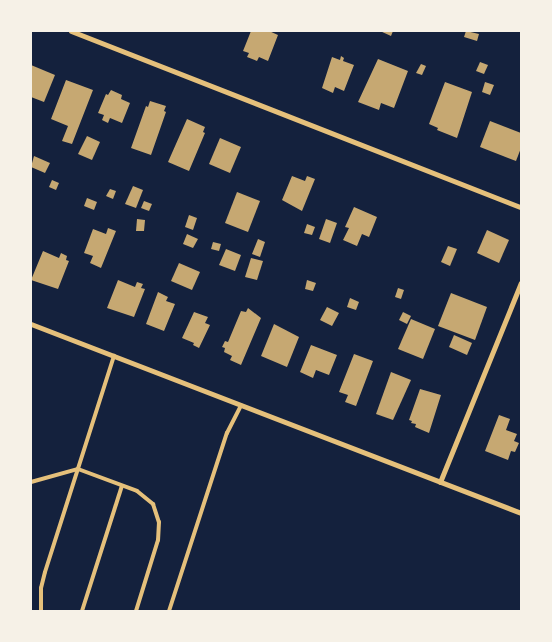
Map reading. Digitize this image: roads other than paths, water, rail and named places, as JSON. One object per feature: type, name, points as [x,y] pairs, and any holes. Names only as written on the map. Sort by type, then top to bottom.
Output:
[{"type":"street","points":[[72,31],[521,207]]},
{"type":"street","points":[[440,482],[521,283]]},
{"type":"street","points":[[31,324],[521,513]]},
{"type":"lane","points":[[41,611],[41,588],[45,572],[114,356]]},
{"type":"lane","points":[[168,611],[227,433],[241,405]]},
{"type":"lane","points":[[31,482],[78,469],[137,491],[153,504],[159,522],[158,540],[136,611]]},
{"type":"lane","points":[[82,611],[122,486]]}]
